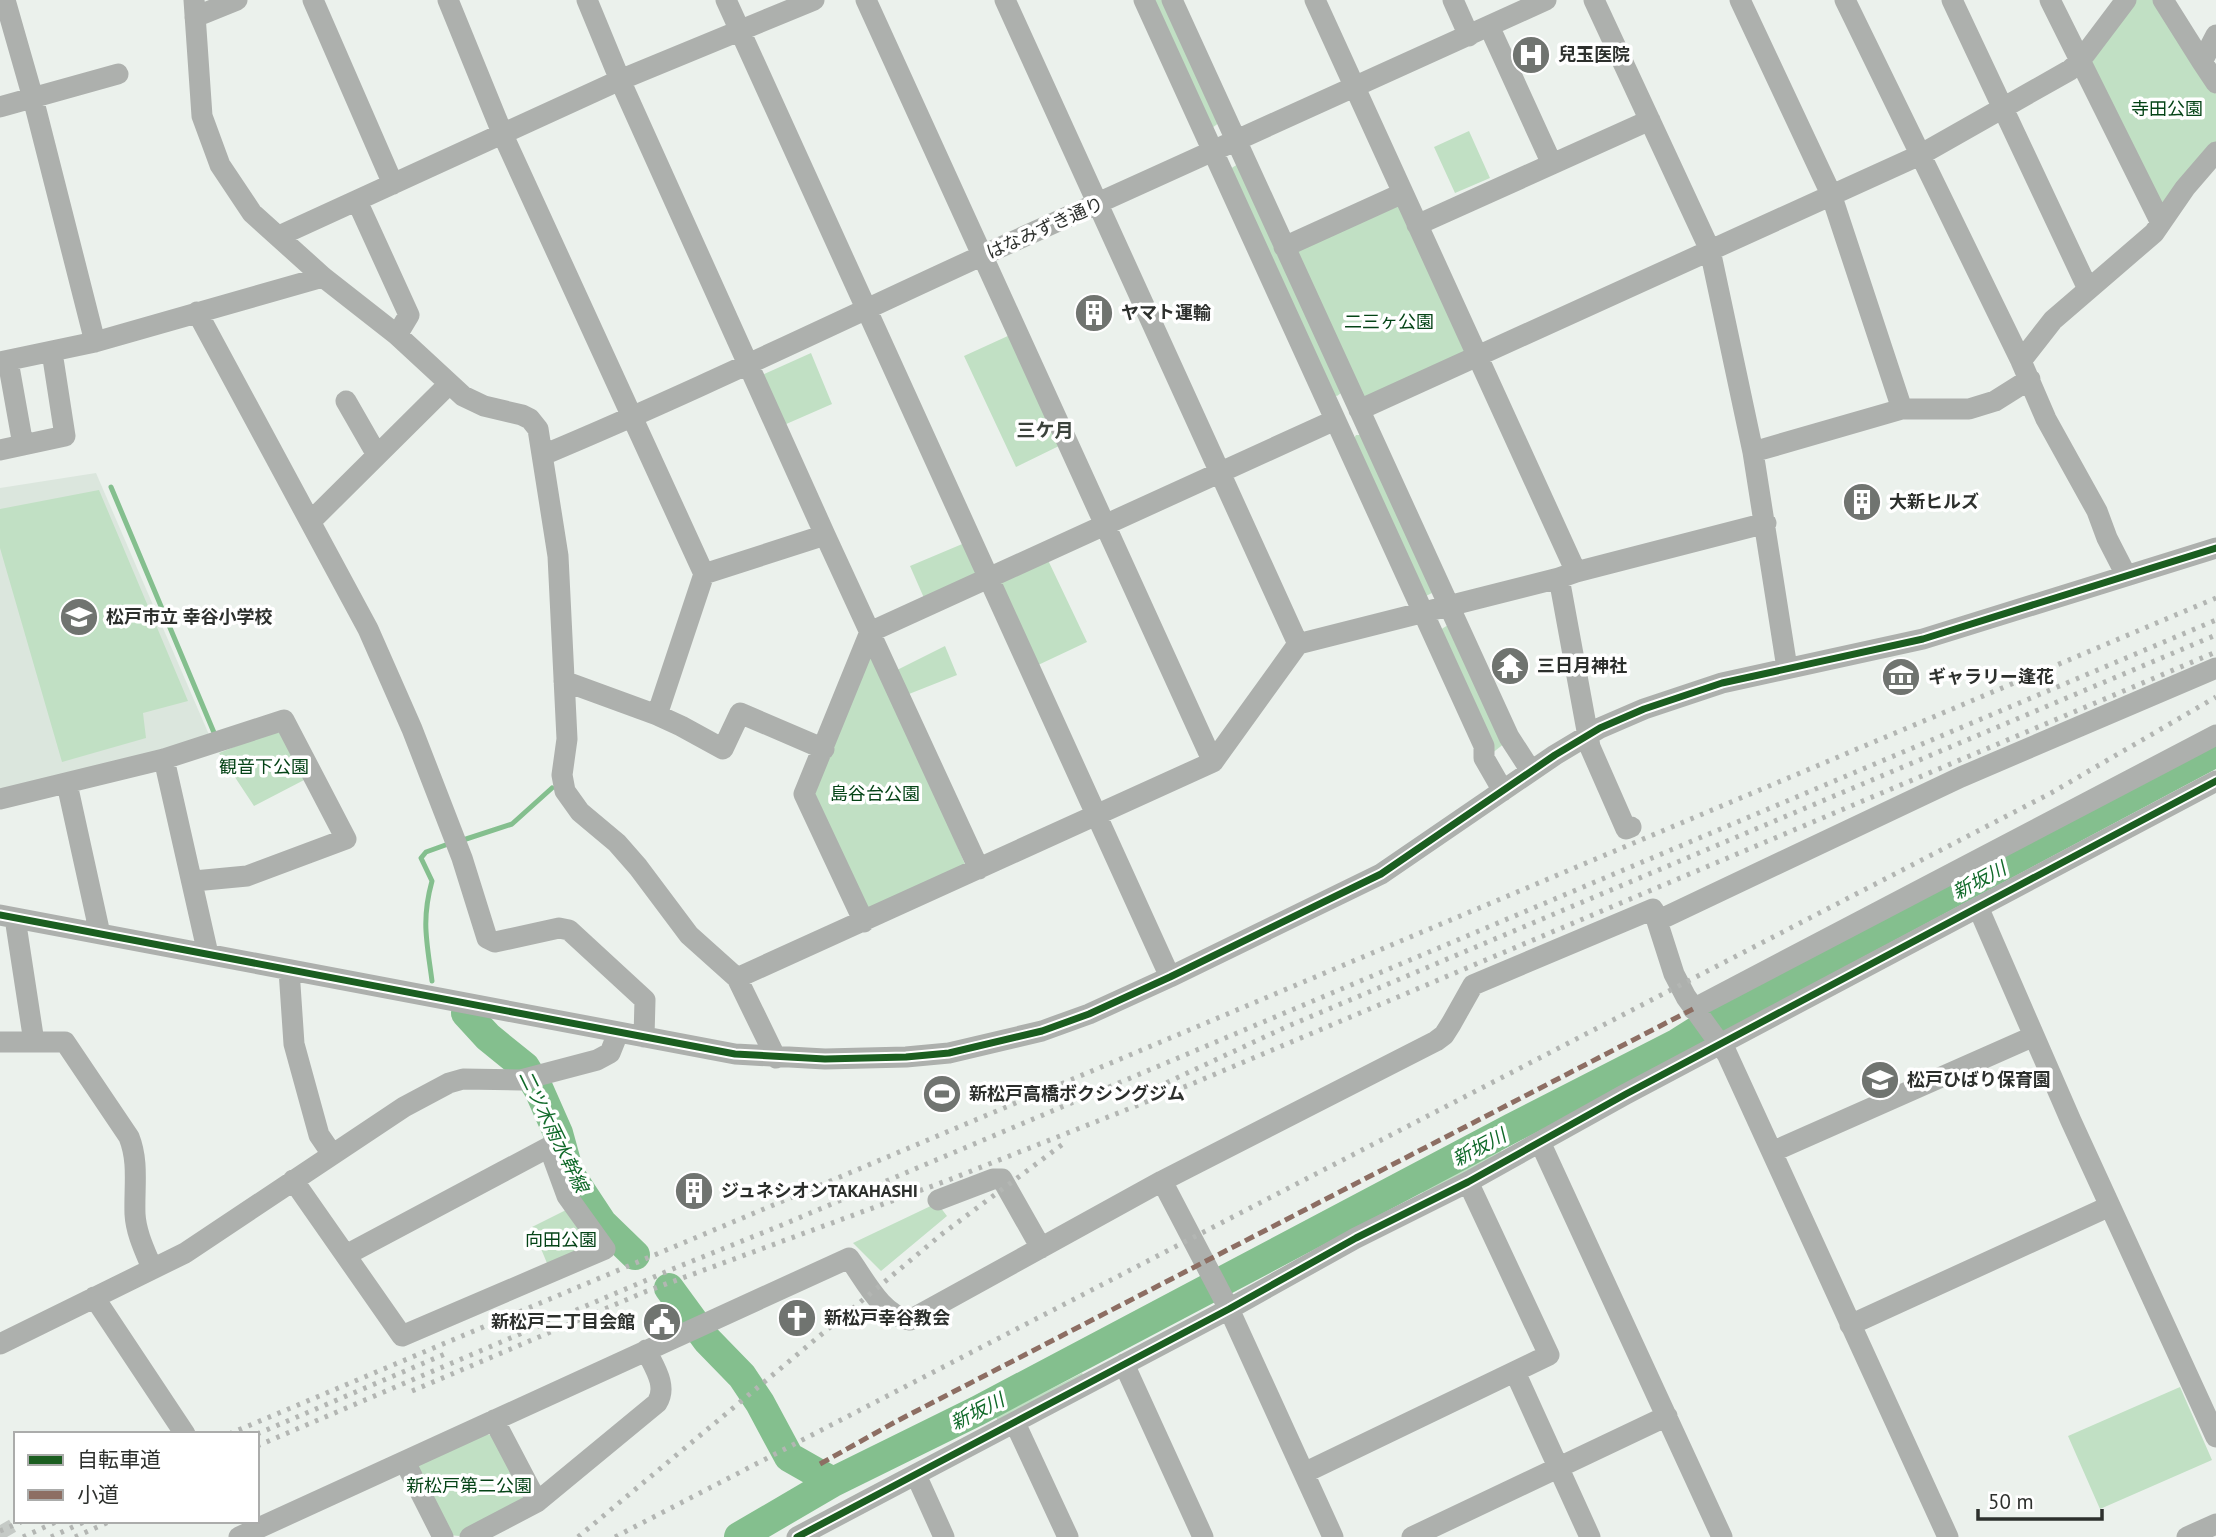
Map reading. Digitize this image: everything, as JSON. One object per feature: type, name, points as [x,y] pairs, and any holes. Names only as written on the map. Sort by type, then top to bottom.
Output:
[{"type":"street","points":[[5,0],[33,98],[95,342]]},
{"type":"street","points":[[237,0],[194,8],[202,116],[220,165],[252,213],[323,277],[397,335],[463,396],[484,406],[530,419],[538,429],[558,556],[567,739],[562,781],[565,791],[580,811],[617,843],[638,867],[689,935],[737,978],[776,1058]]},
{"type":"street","points":[[313,0],[393,184]]},
{"type":"street","points":[[448,0],[503,135],[704,574],[657,715]]},
{"type":"street","points":[[587,0],[620,80],[825,535],[979,869]]},
{"type":"street","points":[[726,0],[1170,977]]},
{"type":"street","points":[[279,236],[620,80],[814,0]]},
{"type":"street","points":[[866,0],[1213,762]]},
{"type":"street","points":[[1004,0],[1298,644]]},
{"type":"street","points":[[1144,0],[1484,746],[1484,758],[1503,791]]},
{"type":"street","points":[[1172,0],[1448,606],[1509,737],[1531,771]]},
{"type":"street","points":[[1315,0],[1476,356],[1568,575],[1587,735],[1626,829],[1631,827]]},
{"type":"street","points":[[1453,0],[1469,36]]},
{"type":"street","name":"はなみずき通り","points":[[542,455],[632,417],[1546,0]]},
{"type":"street","points":[[1594,0],[1710,250],[1753,452],[1787,668]]},
{"type":"street","points":[[1740,0],[1830,194],[1902,409]]},
{"type":"street","points":[[1845,0],[2025,370],[2046,419],[2097,511],[2126,575]]},
{"type":"street","points":[[1952,0],[2088,289]]},
{"type":"street","points":[[2050,0],[2161,223]]},
{"type":"street","points":[[1359,410],[1920,155],[2070,70],[2080,61],[2126,0]]},
{"type":"street","points":[[2163,0],[2216,83]]},
{"type":"street","points":[[1489,26],[1552,164]]},
{"type":"street","points":[[2202,62],[2216,35]]},
{"type":"street","points":[[0,107],[118,74]]},
{"type":"street","points":[[1417,225],[1650,120]]},
{"type":"street","points":[[1753,452],[1902,409],[1969,409],[1995,401],[2025,370],[2053,320],[2154,233],[2185,188],[2216,152]]},
{"type":"street","points":[[1284,247],[1403,193]]},
{"type":"street","points":[[357,201],[409,315],[397,335]]},
{"type":"street","points":[[23,445],[4,362],[95,342],[323,277]]},
{"type":"street","points":[[197,312],[368,629],[412,729],[462,858],[487,938],[495,942],[559,928],[569,930],[645,1000],[645,1037]]},
{"type":"street","points":[[0,450],[65,436],[52,352]]},
{"type":"street","points":[[311,521],[449,384]]},
{"type":"street","points":[[346,401],[377,455]]},
{"type":"street","points":[[864,922],[804,794],[870,632],[1335,420]]},
{"type":"street","points":[[737,978],[1213,762],[1298,644],[1766,523]]},
{"type":"street","points":[[704,574],[825,535]]},
{"type":"street","points":[[34,1042],[7,916],[735,1054],[825,1059],[906,1057],[949,1053],[1002,1042],[1089,1014],[1381,874],[1587,735],[1644,709],[1722,683],[1923,639],[2216,548]]},
{"type":"street","points":[[1657,921],[1961,777],[2216,668]]},
{"type":"street","points":[[564,681],[657,715],[723,749],[740,713],[824,749]]},
{"type":"street","points":[[0,799],[164,759],[284,720],[346,839],[247,876],[194,881]]},
{"type":"street","points":[[1693,1009],[2216,734]]},
{"type":"street","points":[[164,759],[194,881],[208,954]]},
{"type":"street","points":[[811,1534],[1356,1238],[1468,1182],[1720,1044],[2216,781]]},
{"type":"street","points":[[67,784],[100,934]]},
{"type":"street","points":[[1978,907],[2216,1437]]},
{"type":"street","points":[[240,1537],[849,1258],[883,1304],[898,1318],[910,1320],[1162,1181],[1436,1041],[1444,1035],[1473,985],[1653,909],[1674,974],[1693,1009],[1727,1054],[1948,1537]]},
{"type":"street","points":[[289,970],[293,1044],[319,1135],[332,1154]]},
{"type":"street","points":[[0,1344],[185,1253],[404,1107],[449,1083],[463,1079],[521,1080],[547,1075],[604,1058],[610,1053],[618,1033]]},
{"type":"street","points":[[1772,1152],[2034,1036]]},
{"type":"street","points":[[0,1042],[65,1042],[129,1137],[136,1154],[135,1216],[138,1233],[152,1268]]},
{"type":"street","points":[[1540,1142],[1722,1537]]},
{"type":"street","points":[[293,1180],[345,1255],[402,1336],[605,1248],[567,1196],[549,1147],[345,1255]]},
{"type":"street","points":[[938,1199],[993,1179],[1002,1179],[1041,1248]]},
{"type":"street","points":[[1162,1181],[1229,1309],[1333,1537]]},
{"type":"street","points":[[1304,1473],[1549,1355],[1468,1182]]},
{"type":"street","points":[[1850,1325],[2110,1206]]},
{"type":"street","points":[[94,1297],[184,1432]]},
{"type":"street","points":[[470,1537],[537,1502],[657,1403],[662,1395],[662,1384],[646,1350]]},
{"type":"street","points":[[1124,1364],[1203,1537]]},
{"type":"street","points":[[1515,1372],[1590,1537]]},
{"type":"street","points":[[1412,1537],[1667,1416]]},
{"type":"street","points":[[494,1420],[537,1502]]},
{"type":"street","points":[[1015,1423],[1068,1537]]},
{"type":"street","points":[[405,1462],[443,1537]]},
{"type":"street","points":[[916,1475],[944,1537]]},
{"type":"street","points":[[1453,1517],[1462,1537]]},
{"type":"street","points":[[2187,1537],[2216,1524]]},
{"type":"shaded area","name":"松戸市立 幸谷小学校","points":[[96,473],[210,737],[0,792],[0,488]]},
{"type":"green space","points":[[1149,0],[1166,0],[1220,122],[1212,128]]},
{"type":"green space","name":"寺田公園","points":[[2134,0],[2157,0],[2216,94],[2216,146],[2160,206],[2090,65]]},
{"type":"green space","points":[[1469,131],[1490,178],[1455,193],[1434,147]]},
{"type":"green space","points":[[1238,164],[1341,393],[1337,396],[1333,395],[1230,169]]},
{"type":"green space","name":"二三ヶ公園","points":[[1399,203],[1465,352],[1360,400],[1296,250]]},
{"type":"green space","points":[[1010,335],[1061,445],[1016,467],[964,356]]},
{"type":"green space","points":[[811,353],[832,404],[784,425],[762,375]]},
{"type":"green space","points":[[1356,435],[1363,435],[1434,592],[1426,596],[1353,440]]},
{"type":"green space","name":"松戸市立 幸谷小学校","points":[[99,490],[188,701],[143,713],[146,738],[62,762],[0,548],[0,509]]},
{"type":"green space","points":[[967,542],[983,576],[924,598],[910,566]]},
{"type":"green space","points":[[1046,556],[1087,642],[1036,666],[995,579]]},
{"type":"green space","points":[[1448,625],[1505,743],[1491,754],[1440,630]]},
{"type":"green space","name":"島谷台公園","points":[[872,646],[967,869],[866,914],[813,790]]},
{"type":"green space","points":[[945,646],[957,675],[909,694],[897,670]]},
{"type":"green space","name":"観音下公園","points":[[274,731],[282,734],[306,779],[254,806],[219,753]]},
{"type":"green space","points":[[1497,1144],[1503,1155],[1425,1197],[1419,1186]]},
{"type":"green space","points":[[937,1203],[947,1216],[881,1271],[853,1243]]},
{"type":"green space","name":"向田公園","points":[[568,1209],[592,1243],[549,1268],[532,1227]]},
{"type":"green space","points":[[1082,1373],[1085,1378],[999,1423],[996,1417]]},
{"type":"green space","points":[[2180,1387],[2212,1460],[2100,1509],[2068,1436]]},
{"type":"green space","name":"新松戸第二公園","points":[[486,1434],[496,1436],[525,1495],[515,1507],[459,1536],[449,1535],[416,1466]]},
{"type":"waterway","points":[[111,487],[215,735]]},
{"type":"waterway","name":"新坂川","points":[[739,1537],[833,1482],[977,1411],[1678,1043],[1719,1017],[2216,752]]},
{"type":"waterway","name":"二ツ木雨水幹線","points":[[460,841],[512,824],[552,788]]},
{"type":"waterway","name":"二ツ木雨水幹線","points":[[432,981],[426,920],[432,881],[421,858],[426,852],[451,843]]},
{"type":"waterway","name":"二ツ木雨水幹線","points":[[466,1013],[488,1037],[525,1067],[539,1090],[558,1133],[569,1173],[602,1223],[635,1255]]},
{"type":"waterway","name":"二ツ木雨水幹線","points":[[669,1288],[707,1340],[742,1376],[789,1457],[833,1482]]},
{"type":"tunnel","points":[[0,1525],[7,1537]]},
{"type":"railway","points":[[234,1432],[2216,598]]},
{"type":"railway","points":[[259,1445],[2216,620]]},
{"type":"railway","points":[[1138,1096],[1286,1027],[2216,635]]},
{"type":"railway","points":[[412,1391],[647,1291],[946,1181],[1194,1083],[2216,652]]},
{"type":"railway","points":[[615,1537],[2051,793],[2216,697]]},
{"type":"railway","points":[[578,1537],[942,1234],[1067,1141]]},
{"type":"railway","points":[[259,1433],[445,1354]]},
{"type":"railway","points":[[0,1531],[18,1523]]},
{"type":"railway","points":[[23,1537],[54,1523]]},
{"type":"railway","points":[[51,1537],[82,1523]]},
{"type":"railway","points":[[75,1537],[106,1523]]},
{"type":"marked path","points":[[820,1464],[897,1421],[1693,1009]]},
{"type":"cycle path","points":[[0,915],[735,1054],[825,1059],[949,1053],[1042,1031],[1089,1014],[1381,874],[1555,755],[1600,728],[1644,709],[1722,683],[1923,639],[2216,548]]},
{"type":"cycle path","points":[[797,1537],[1229,1309],[1356,1238],[1468,1182],[1626,1094],[2216,781]]},
{"type":"place","name":"兒玉医院","points":[[1531,55]]},
{"type":"place","name":"ヤマト運輸","points":[[1094,313]]},
{"type":"place","name":"大新ヒルズ","points":[[1862,502]]},
{"type":"place","name":"松戸市立 幸谷小学校","points":[[79,617]]},
{"type":"place","name":"三日月神社","points":[[1510,666]]},
{"type":"place","name":"ギャラリー逢花","points":[[1901,677]]},
{"type":"place","name":"松戸ひばり保育園","points":[[1880,1080]]},
{"type":"place","name":"新松戸高橋ボクシングジム","points":[[942,1094]]},
{"type":"place","name":"ジュネシオンTAKAHASHI","points":[[694,1191]]},
{"type":"place","name":"新松戸幸谷教会","points":[[797,1318]]},
{"type":"place","name":"新松戸二丁目会館","points":[[662,1322]]},
{"type":"district","name":"三ケ月","points":[[1045,430]]}]
